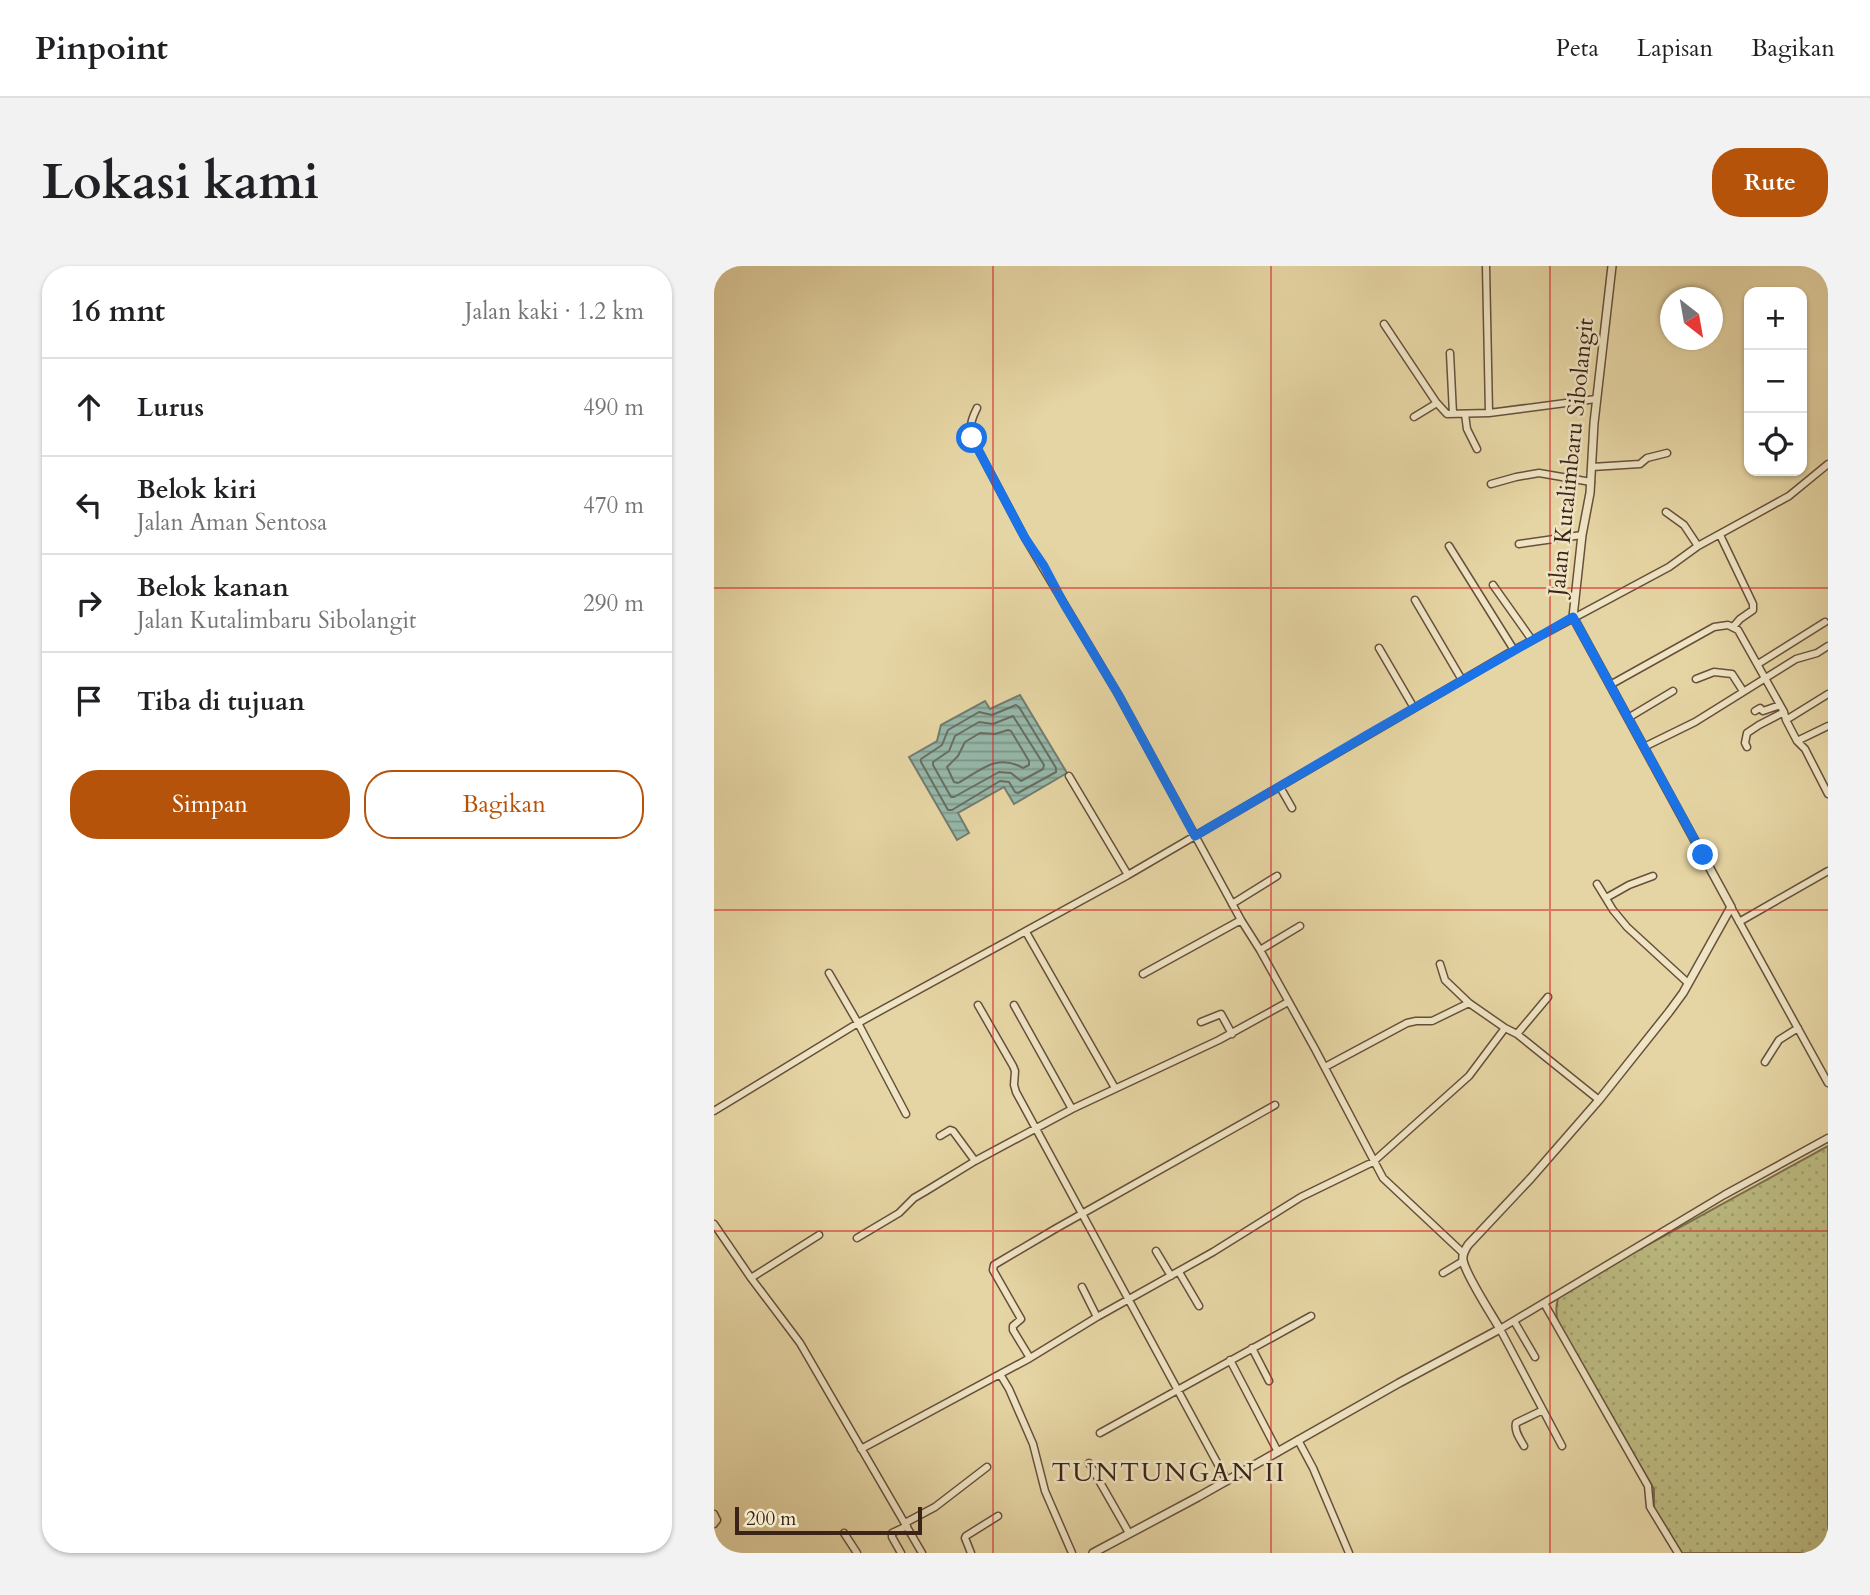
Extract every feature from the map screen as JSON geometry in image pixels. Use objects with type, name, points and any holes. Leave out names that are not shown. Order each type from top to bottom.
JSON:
[{"type":"street","points":[[1486,266],[1489,412]]},
{"type":"street","name":"Jalan Kutalimbaru Sibolangit","points":[[1612,266],[1596,399],[1591,482],[1573,617],[1731,907]]},
{"type":"street","points":[[1384,324],[1447,414],[1489,412],[1596,399]]},
{"type":"street","points":[[1450,354],[1453,414]]},
{"type":"street","points":[[1414,417],[1452,394]]},
{"type":"street","points":[[977,408],[970,429],[972,438],[1025,538],[1118,694],[1232,904],[1325,1067],[1373,1162],[1385,1181],[1463,1257],[1467,1272],[1562,1446]]},
{"type":"street","points":[[1465,414],[1467,429],[1477,449]]},
{"type":"street","points":[[1592,467],[1640,464],[1647,458],[1667,453]]},
{"type":"street","points":[[714,1111],[858,1023],[1128,875],[1514,650],[1652,577],[1698,546],[1789,496],[1828,464]]},
{"type":"street","points":[[1491,484],[1539,473],[1591,482]]},
{"type":"street","points":[[1666,512],[1684,525],[1698,546]]},
{"type":"street","points":[[1519,544],[1582,535]]},
{"type":"street","points":[[1720,535],[1754,604],[1753,610],[1733,626]]},
{"type":"street","points":[[1449,546],[1514,650]]},
{"type":"street","points":[[1493,584],[1532,640]]},
{"type":"street","points":[[1415,600],[1462,680]]},
{"type":"street","points":[[1758,664],[1825,622]]},
{"type":"street","points":[[1610,685],[1714,627],[1721,624],[1733,626],[1758,664],[1797,741],[1805,749],[1828,794]]},
{"type":"street","points":[[1644,747],[1695,722],[1796,659],[1828,646]]},
{"type":"street","points":[[1379,648],[1414,708]]},
{"type":"street","points":[[1696,679],[1714,672],[1732,674],[1743,691]]},
{"type":"street","points":[[1628,718],[1673,691]]},
{"type":"street","points":[[1747,747],[1747,733],[1759,725],[1785,716],[1828,694]]},
{"type":"street","points":[[1755,711],[1780,705]]},
{"type":"street","points":[[1797,741],[1828,726]]},
{"type":"street","points":[[1069,776],[1128,875]]},
{"type":"street","points":[[1280,787],[1292,807]]},
{"type":"street","points":[[1739,922],[1828,872]]},
{"type":"street","points":[[1232,904],[1277,876]]},
{"type":"street","points":[[1606,898],[1653,876]]},
{"type":"street","points":[[1597,884],[1627,926],[1688,983]]},
{"type":"street","points":[[1731,907],[1828,1083]]},
{"type":"street","points":[[1443,1273],[1463,1257],[1468,1245],[1599,1100],[1669,1013],[1731,907]]},
{"type":"street","points":[[1143,974],[1241,920]]},
{"type":"street","points":[[1260,950],[1300,926]]},
{"type":"street","points":[[1026,932],[1115,1088]]},
{"type":"street","points":[[1440,964],[1445,981],[1469,1003],[1517,1034],[1599,1100]]},
{"type":"street","points":[[829,973],[906,1114]]},
{"type":"street","points":[[1517,1034],[1548,997]]},
{"type":"street","points":[[857,1238],[899,1213],[914,1198],[975,1161],[1072,1109],[1232,1034],[1288,1002]]},
{"type":"street","points":[[1325,1067],[1407,1023],[1432,1021],[1469,1003]]},
{"type":"street","points":[[978,1005],[1013,1066],[1014,1088],[1035,1129],[1227,1481]]},
{"type":"street","points":[[1014,1005],[1072,1109]]},
{"type":"street","points":[[1202,1022],[1221,1014],[1232,1034]]},
{"type":"street","points":[[861,1449],[1030,1358],[1301,1197],[1373,1162],[1469,1076],[1504,1028]]},
{"type":"street","points":[[1765,1062],[1779,1040],[1798,1028]]},
{"type":"street","points":[[1030,1358],[1012,1327],[1021,1319],[993,1268],[996,1264],[1275,1105]]},
{"type":"street","points":[[940,1136],[953,1131],[975,1161]]},
{"type":"street","points":[[1093,1553],[1500,1329],[1724,1195],[1828,1138]]},
{"type":"street","points":[[714,1224],[800,1343],[922,1553]]},
{"type":"street","points":[[751,1278],[819,1235]]},
{"type":"street","points":[[1156,1251],[1171,1276]]},
{"type":"street","points":[[1178,1272],[1199,1306]]},
{"type":"street","points":[[1082,1287],[1097,1317]]},
{"type":"street","points":[[1544,1303],[1648,1486],[1650,1507],[1678,1553]]},
{"type":"street","points":[[1100,1433],[1311,1316]]},
{"type":"street","points":[[1514,1321],[1535,1357]]},
{"type":"street","points":[[1252,1348],[1269,1381]]},
{"type":"street","points":[[1230,1360],[1278,1451]]},
{"type":"street","points":[[1000,1374],[1033,1444],[1045,1492],[1072,1553]]},
{"type":"street","points":[[1524,1446],[1516,1432],[1516,1423],[1543,1410]]},
{"type":"street","points":[[1298,1440],[1313,1468],[1349,1553]]},
{"type":"street","points":[[1088,1463],[1129,1533]]},
{"type":"street","points":[[901,1553],[892,1533],[935,1507],[987,1467]]},
{"type":"street","points":[[714,1514],[714,1524]]},
{"type":"street","points":[[971,1553],[966,1536],[998,1516]]},
{"type":"street","points":[[844,1533],[857,1553]]},
{"type":"shaded area","points":[[1828,1146],[1828,1553],[1682,1553],[1654,1509],[1654,1489],[1558,1325],[1558,1297],[1560,1293]]},
{"type":"water","points":[[1020,695],[1067,773],[1014,804],[1004,787],[958,813],[969,833],[957,840],[909,757],[937,741],[941,725],[985,701],[990,709]]},
{"type":"district","name":"TUNTUNGAN II","points":[[1169,1472]]},
{"type":"route","points":[[972,438],[1025,538],[1118,694],[1195,836],[1573,617],[1703,855]]}]
